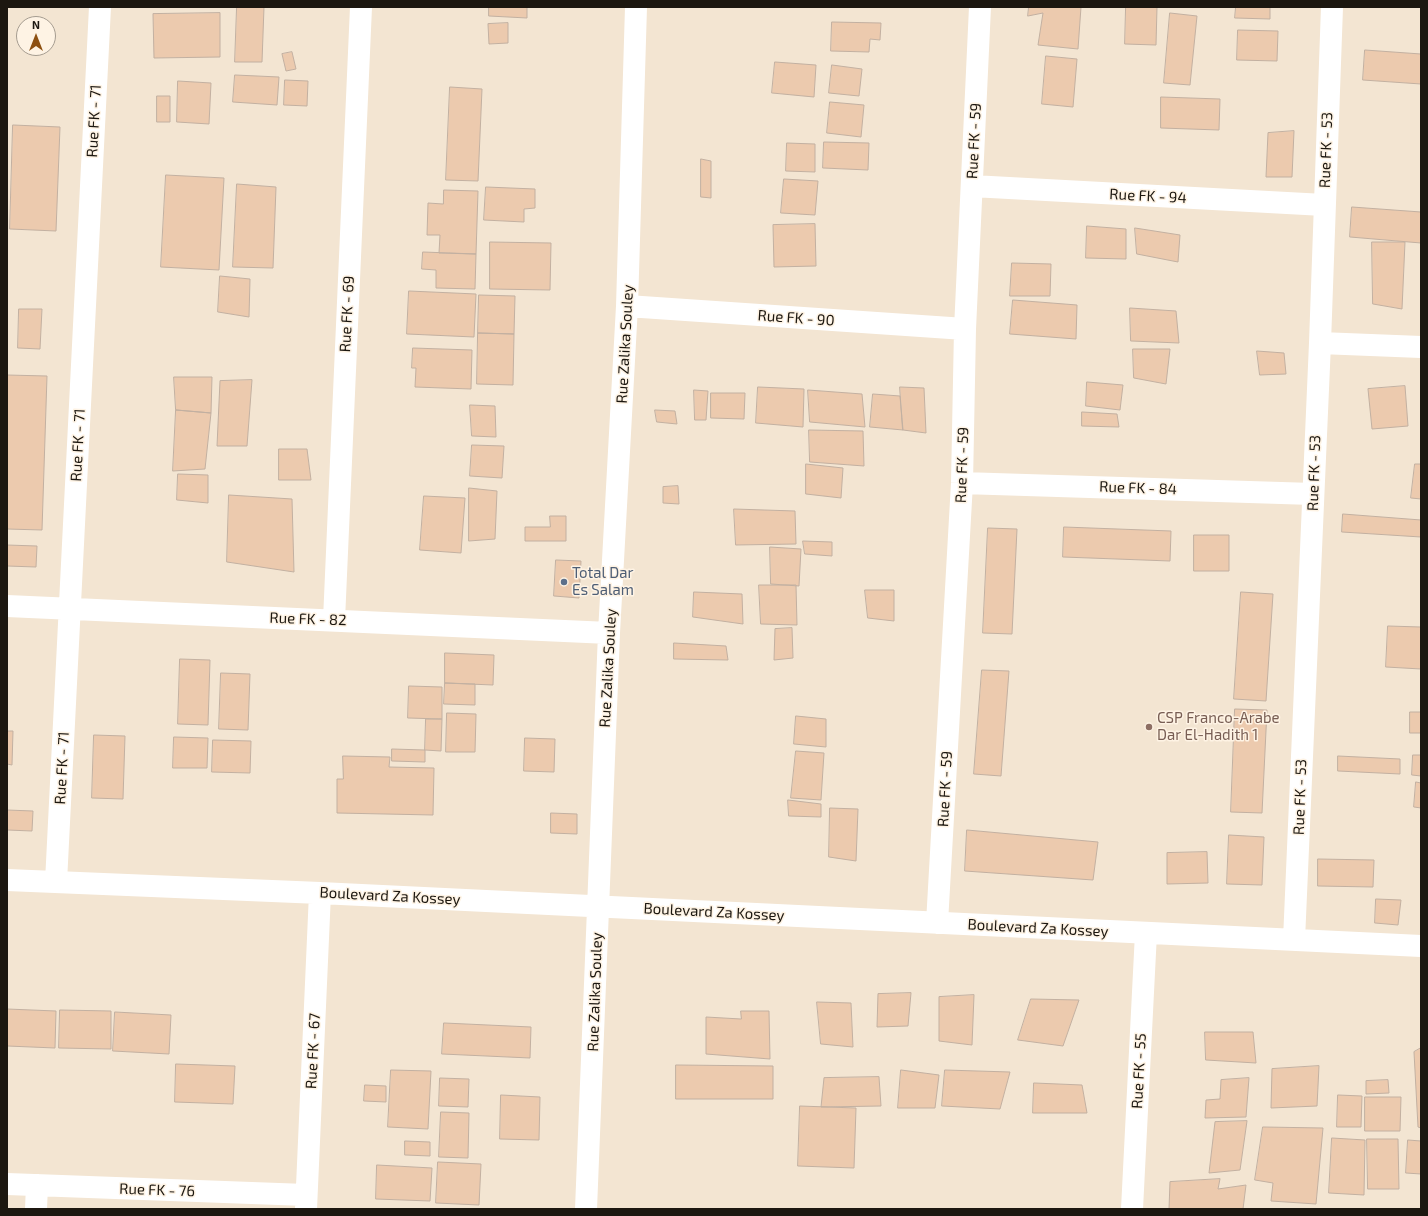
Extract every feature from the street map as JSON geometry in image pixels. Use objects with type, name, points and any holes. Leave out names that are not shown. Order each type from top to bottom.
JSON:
[{"type":"street","name":"Rue FK - 71","points":[[56,882],[100,7]]},
{"type":"street","name":"Rue FK - 69","points":[[334,620],[361,7]]},
{"type":"street","name":"Rue Zalika Souley","points":[[586,1209],[609,632],[627,306],[636,7]]},
{"type":"street","name":"Rue FK - 59","points":[[937,923],[962,483],[965,329],[980,7]]},
{"type":"street","name":"Rue FK - 53","points":[[1294,940],[1320,343],[1332,7]]},
{"type":"street","name":"Rue FK - 94","points":[[972,186],[1324,205]]},
{"type":"street","name":"Rue FK - 90","points":[[627,306],[965,329]]},
{"type":"street","points":[[1320,343],[1421,347]]},
{"type":"street","name":"Rue FK - 84","points":[[962,483],[1313,494]]},
{"type":"street","name":"Rue FK - 82","points":[[7,606],[609,632]]},
{"type":"street","name":"Boulevard Za Kossey","points":[[7,880],[320,893],[1421,946]]},
{"type":"street","name":"Rue FK - 67","points":[[306,1202],[320,893]]},
{"type":"street","name":"Rue FK - 55","points":[[1132,1209],[1146,933]]},
{"type":"street","name":"Rue FK - 76","points":[[7,1184],[306,1202]]},
{"type":"street","points":[[36,1209],[37,1185]]},
{"type":"building","points":[[237,7],[264,7],[262,62],[235,62]]},
{"type":"building","points":[[489,7],[527,7],[527,18],[489,16]]},
{"type":"building","points":[[1029,7],[1081,7],[1078,49],[1038,45],[1043,13],[1028,16]]},
{"type":"building","points":[[1126,7],[1157,7],[1156,45],[1125,44]]},
{"type":"building","points":[[1236,7],[1270,7],[1270,19],[1235,18]]},
{"type":"building","points":[[220,13],[220,57],[154,58],[153,14]]},
{"type":"building","points":[[1170,13],[1197,16],[1190,85],[1164,83]]},
{"type":"building","points":[[832,22],[881,23],[880,40],[870,39],[869,52],[831,51]]},
{"type":"building","points":[[508,23],[508,43],[489,44],[488,24]]},
{"type":"building","points":[[1238,30],[1278,31],[1277,61],[1237,60]]},
{"type":"building","points":[[1365,50],[1421,54],[1421,84],[1363,80]]},
{"type":"building","points":[[292,52],[296,69],[286,71],[282,54]]},
{"type":"building","points":[[1046,56],[1077,59],[1073,107],[1042,104]]},
{"type":"building","points":[[775,62],[816,65],[814,97],[772,93]]},
{"type":"building","points":[[832,65],[862,69],[859,96],[829,93]]},
{"type":"building","points":[[235,75],[279,77],[277,105],[233,102]]},
{"type":"building","points":[[285,80],[308,81],[307,106],[284,105]]},
{"type":"building","points":[[178,81],[211,83],[209,124],[177,122]]},
{"type":"building","points":[[450,87],[482,89],[478,181],[446,180]]},
{"type":"building","points":[[157,96],[170,96],[170,122],[157,122]]},
{"type":"building","points":[[1161,97],[1220,99],[1219,130],[1161,128]]},
{"type":"building","points":[[830,102],[864,105],[861,137],[827,133]]},
{"type":"building","points":[[13,125],[60,127],[56,231],[10,229]]},
{"type":"building","points":[[1294,131],[1292,177],[1266,177],[1268,133]]},
{"type":"building","points":[[824,142],[869,143],[868,170],[823,168]]},
{"type":"building","points":[[787,143],[815,144],[815,172],[786,171]]},
{"type":"building","points":[[701,159],[711,161],[711,198],[701,197]]},
{"type":"building","points":[[166,175],[224,178],[219,270],[161,267]]},
{"type":"building","points":[[784,179],[818,181],[815,215],[781,213]]},
{"type":"building","points":[[237,184],[276,187],[273,268],[233,267]]},
{"type":"building","points":[[486,187],[535,189],[535,208],[524,209],[524,222],[484,220]]},
{"type":"building","points":[[444,190],[478,191],[476,254],[439,253],[440,235],[427,235],[428,203],[443,204]]},
{"type":"building","points":[[1352,207],[1421,212],[1421,243],[1350,237]]},
{"type":"building","points":[[815,224],[816,266],[774,267],[773,225]]},
{"type":"building","points":[[1087,226],[1126,229],[1126,259],[1086,258]]},
{"type":"building","points":[[1135,228],[1180,235],[1178,262],[1137,254]]},
{"type":"building","points":[[490,242],[551,243],[550,290],[490,289]]},
{"type":"building","points":[[1372,242],[1405,242],[1402,309],[1373,304]]},
{"type":"building","points":[[423,252],[476,254],[475,289],[436,288],[436,270],[422,269]]},
{"type":"building","points":[[1012,263],[1051,264],[1050,296],[1010,296]]},
{"type":"building","points":[[220,276],[250,279],[249,317],[218,312]]},
{"type":"building","points":[[409,291],[476,294],[474,337],[407,334]]},
{"type":"building","points":[[479,295],[515,296],[514,334],[478,333]]},
{"type":"building","points":[[1013,300],[1077,305],[1076,339],[1010,334]]},
{"type":"building","points":[[1130,308],[1176,311],[1179,343],[1131,341]]},
{"type":"building","points":[[19,309],[42,309],[40,349],[18,348]]},
{"type":"building","points":[[478,333],[514,334],[513,385],[477,384]]},
{"type":"building","points":[[413,348],[472,350],[471,389],[415,387],[416,368],[412,368]]},
{"type":"building","points":[[1133,349],[1170,349],[1166,384],[1134,378]]},
{"type":"building","points":[[1257,351],[1284,353],[1286,374],[1260,375]]},
{"type":"building","points":[[7,375],[47,376],[42,530],[7,529]]},
{"type":"building","points":[[174,377],[212,377],[211,413],[176,410]]},
{"type":"building","points":[[252,380],[247,446],[217,446],[220,381]]},
{"type":"building","points":[[1087,382],[1123,385],[1120,410],[1086,406]]},
{"type":"building","points":[[1405,386],[1408,426],[1372,429],[1368,389]]},
{"type":"building","points":[[758,387],[804,389],[803,427],[756,423]]},
{"type":"building","points":[[900,387],[924,388],[926,433],[903,430]]},
{"type":"building","points":[[694,390],[708,391],[706,420],[695,420]]},
{"type":"building","points":[[808,390],[862,394],[865,427],[810,422]]},
{"type":"building","points":[[711,393],[745,393],[744,419],[711,418]]},
{"type":"building","points":[[873,394],[900,396],[903,430],[870,427]]},
{"type":"building","points":[[470,405],[495,406],[496,437],[472,436]]},
{"type":"building","points":[[176,410],[211,413],[205,469],[173,471]]},
{"type":"building","points":[[655,410],[675,411],[677,424],[657,422]]},
{"type":"building","points":[[1082,412],[1117,414],[1119,427],[1082,426]]},
{"type":"building","points":[[809,430],[863,431],[864,466],[810,462]]},
{"type":"building","points":[[472,445],[504,446],[502,478],[470,476]]},
{"type":"building","points":[[279,449],[307,449],[311,480],[279,480]]},
{"type":"building","points":[[806,464],[843,468],[841,498],[806,494]]},
{"type":"building","points":[[1415,464],[1421,464],[1421,499],[1411,498]]},
{"type":"building","points":[[178,474],[208,475],[208,503],[177,500]]},
{"type":"building","points":[[678,486],[679,504],[663,503],[663,487]]},
{"type":"building","points":[[469,488],[497,491],[495,539],[469,541]]},
{"type":"building","points":[[229,495],[292,499],[294,572],[227,562]]},
{"type":"building","points":[[424,496],[465,498],[461,553],[420,550]]},
{"type":"building","points":[[734,509],[795,511],[796,544],[736,545]]},
{"type":"building","points":[[1343,514],[1421,520],[1421,537],[1342,532]]},
{"type":"building","points":[[550,516],[566,516],[566,541],[525,541],[525,527],[550,527]]},
{"type":"building","points":[[1064,527],[1171,531],[1170,561],[1063,557]]},
{"type":"building","points":[[988,528],[1017,529],[1012,634],[983,633]]},
{"type":"building","points":[[1194,535],[1229,535],[1229,571],[1194,571]]},
{"type":"building","points":[[803,541],[832,542],[832,556],[805,554]]},
{"type":"building","points":[[7,545],[37,546],[36,567],[7,566]]},
{"type":"building","points":[[770,547],[801,549],[799,586],[771,584]]},
{"type":"building","points":[[556,560],[581,561],[579,598],[554,596]]},
{"type":"building","points":[[759,585],[796,585],[797,625],[761,624]]},
{"type":"building","points":[[865,590],[894,590],[894,621],[868,618]]},
{"type":"building","points":[[694,592],[742,594],[743,624],[693,617]]},
{"type":"building","points":[[1241,592],[1273,594],[1266,701],[1234,699]]},
{"type":"building","points":[[1388,626],[1421,627],[1421,669],[1386,667]]},
{"type":"building","points":[[792,628],[793,658],[774,660],[775,629]]},
{"type":"building","points":[[674,643],[726,646],[728,660],[674,659]]},
{"type":"building","points":[[445,653],[494,655],[493,685],[445,683]]},
{"type":"building","points":[[180,659],[210,660],[208,725],[178,724]]},
{"type":"building","points":[[982,670],[1009,671],[1001,776],[974,774]]},
{"type":"building","points":[[221,673],[250,674],[248,730],[219,729]]},
{"type":"building","points":[[445,683],[475,684],[475,705],[444,704]]},
{"type":"building","points":[[409,686],[442,687],[442,719],[408,718]]},
{"type":"building","points":[[1235,709],[1267,710],[1262,813],[1231,812]]},
{"type":"building","points":[[1410,712],[1421,712],[1421,733],[1410,733]]},
{"type":"building","points":[[447,713],[476,714],[475,752],[446,752]]},
{"type":"building","points":[[796,716],[826,719],[826,747],[794,744]]},
{"type":"building","points":[[426,719],[442,719],[441,751],[425,750]]},
{"type":"building","points":[[7,731],[13,731],[12,765],[7,764]]},
{"type":"building","points":[[94,735],[125,736],[123,799],[92,798]]},
{"type":"building","points":[[174,737],[208,738],[207,768],[173,768]]},
{"type":"building","points":[[525,738],[555,739],[554,772],[524,771]]},
{"type":"building","points":[[213,740],[251,741],[250,773],[212,772]]},
{"type":"building","points":[[392,749],[425,750],[425,762],[392,761]]},
{"type":"building","points":[[796,751],[824,753],[821,800],[791,798]]},
{"type":"building","points":[[1413,755],[1421,755],[1421,776],[1412,775]]},
{"type":"building","points":[[343,756],[390,757],[389,767],[434,768],[433,815],[337,813],[337,779],[343,779]]},
{"type":"building","points":[[1338,756],[1400,759],[1400,774],[1338,771]]},
{"type":"building","points":[[1416,782],[1421,783],[1421,808],[1414,807]]},
{"type":"building","points":[[788,800],[821,804],[821,817],[789,816]]},
{"type":"building","points":[[830,808],[858,809],[856,861],[829,857]]},
{"type":"building","points":[[7,810],[33,811],[32,831],[7,830]]},
{"type":"building","points":[[551,813],[577,814],[577,834],[551,833]]},
{"type":"building","points":[[967,830],[1098,842],[1093,880],[965,871]]},
{"type":"building","points":[[1229,835],[1264,837],[1262,885],[1227,884]]},
{"type":"building","points":[[1207,852],[1208,883],[1167,884],[1167,853]]},
{"type":"building","points":[[1318,859],[1374,860],[1373,887],[1318,886]]},
{"type":"building","points":[[1376,899],[1401,900],[1398,925],[1375,923]]},
{"type":"building","points":[[911,993],[908,1026],[877,1027],[878,994]]},
{"type":"building","points":[[974,995],[972,1045],[939,1041],[939,997]]},
{"type":"building","points":[[1031,999],[1079,1000],[1063,1046],[1018,1040]]},
{"type":"building","points":[[817,1002],[851,1003],[853,1047],[821,1044]]},
{"type":"building","points":[[7,1009],[56,1011],[55,1048],[7,1046]]},
{"type":"building","points":[[60,1010],[111,1011],[111,1049],[59,1048]]},
{"type":"building","points":[[741,1011],[769,1011],[770,1059],[706,1054],[706,1017],[741,1019]]},
{"type":"building","points":[[115,1012],[171,1015],[169,1054],[113,1051]]},
{"type":"building","points":[[444,1023],[531,1027],[530,1058],[442,1054]]},
{"type":"building","points":[[1205,1032],[1253,1032],[1256,1063],[1206,1060]]},
{"type":"building","points":[[1421,1048],[1421,1128],[1418,1127],[1414,1052]]},
{"type":"building","points":[[176,1064],[235,1066],[233,1104],[175,1102]]},
{"type":"building","points":[[676,1065],[773,1066],[773,1099],[676,1099]]},
{"type":"building","points":[[1319,1066],[1317,1106],[1271,1108],[1272,1069]]},
{"type":"building","points":[[391,1070],[431,1071],[428,1129],[388,1127]]},
{"type":"building","points":[[901,1070],[939,1075],[935,1108],[898,1108]]},
{"type":"building","points":[[945,1070],[1010,1072],[1000,1109],[942,1106]]},
{"type":"building","points":[[879,1077],[881,1106],[821,1107],[824,1078]]},
{"type":"building","points":[[440,1078],[469,1079],[468,1107],[439,1106]]},
{"type":"building","points":[[1249,1078],[1246,1117],[1205,1118],[1206,1100],[1220,1099],[1221,1080]]},
{"type":"building","points":[[1388,1080],[1389,1093],[1366,1094],[1366,1081]]},
{"type":"building","points":[[1034,1083],[1082,1085],[1087,1113],[1033,1113]]},
{"type":"building","points":[[365,1085],[386,1086],[386,1102],[364,1101]]},
{"type":"building","points":[[501,1095],[540,1097],[539,1140],[500,1139]]},
{"type":"building","points":[[1338,1095],[1362,1096],[1361,1127],[1337,1127]]},
{"type":"building","points":[[1365,1097],[1401,1097],[1400,1131],[1365,1131]]},
{"type":"building","points":[[800,1106],[856,1108],[854,1168],[798,1166]]},
{"type":"building","points":[[441,1112],[469,1113],[468,1158],[439,1157]]},
{"type":"building","points":[[1247,1121],[1240,1170],[1209,1173],[1215,1122]]},
{"type":"building","points":[[1263,1127],[1323,1128],[1316,1204],[1271,1201],[1273,1183],[1255,1180]]},
{"type":"building","points":[[1332,1138],[1365,1140],[1364,1195],[1329,1193]]},
{"type":"building","points":[[1367,1139],[1398,1139],[1399,1189],[1368,1189]]},
{"type":"building","points":[[1408,1140],[1421,1141],[1421,1174],[1406,1173]]},
{"type":"building","points":[[405,1141],[430,1142],[430,1156],[405,1155]]},
{"type":"building","points":[[438,1162],[481,1164],[479,1205],[436,1203]]},
{"type":"building","points":[[377,1165],[432,1168],[430,1201],[376,1199]]},
{"type":"building","points":[[1220,1179],[1218,1189],[1246,1185],[1243,1209],[1169,1209],[1170,1182]]},
{"type":"place","name":"Total Dar Es Salam","points":[[564,582]]},
{"type":"place","name":"CSP Franco-Arabe Dar El-Hadith 1","points":[[1149,727]]}]
